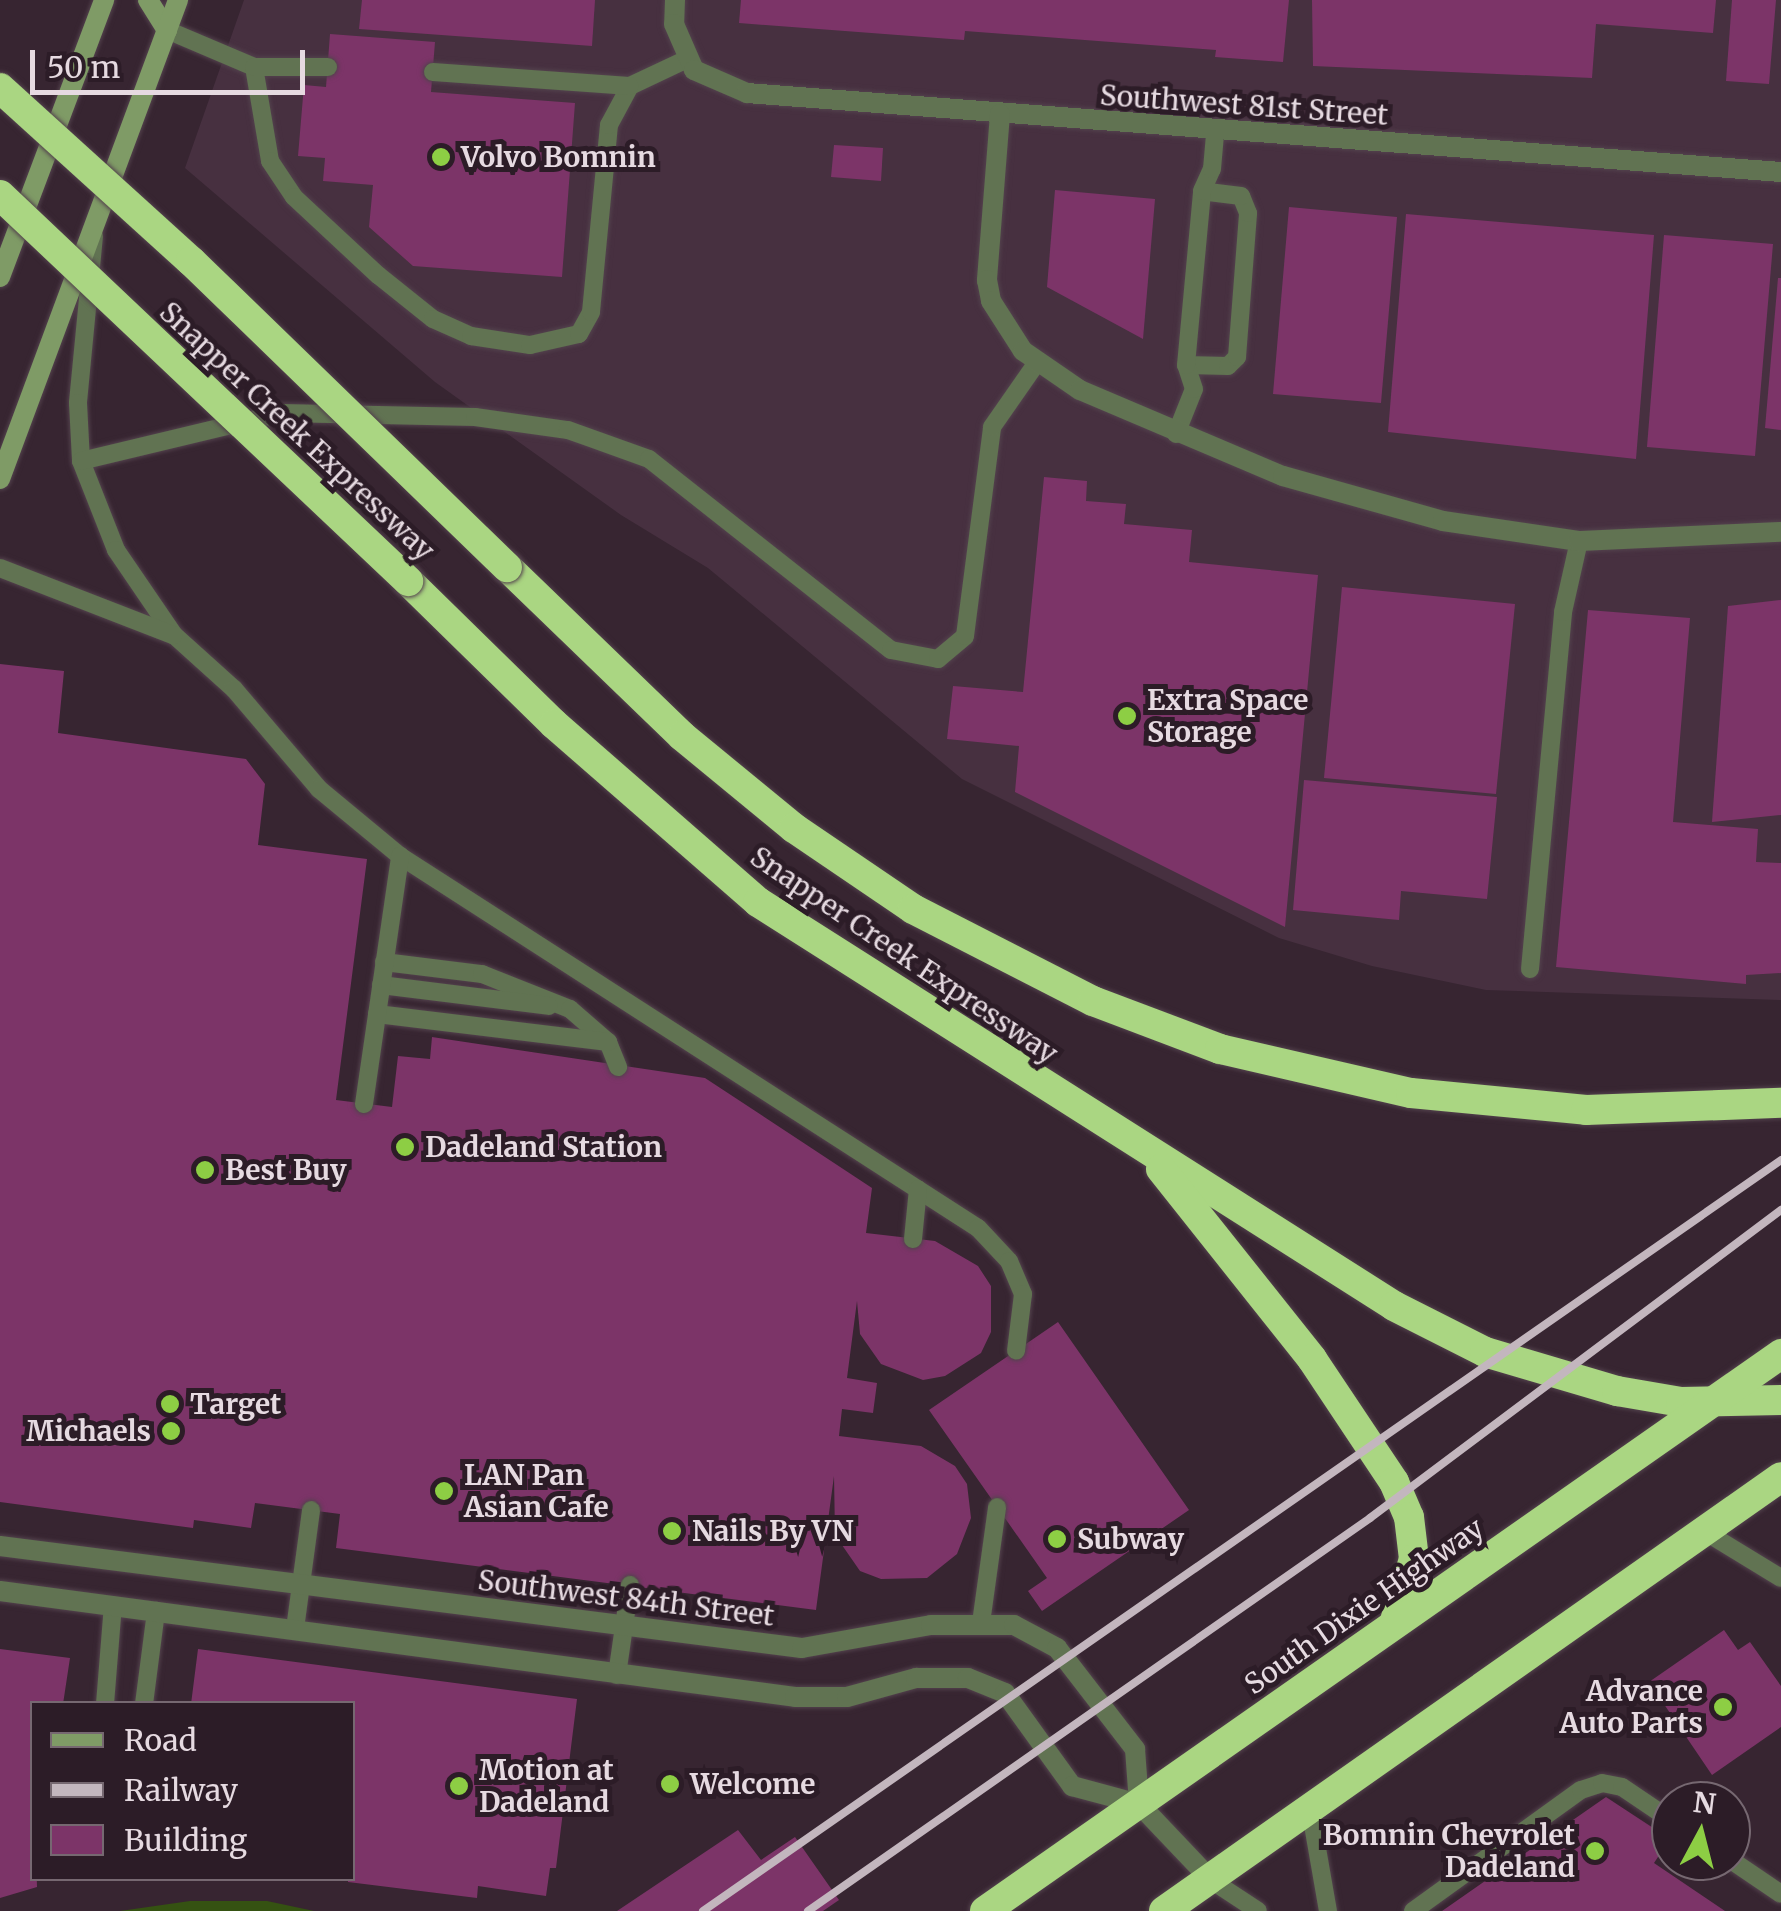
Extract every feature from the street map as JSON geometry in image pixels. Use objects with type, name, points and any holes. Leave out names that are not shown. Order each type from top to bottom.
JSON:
[{"type":"highway","name":"Snapper Creek Expressway","points":[[0,88],[192,261],[682,736],[794,828],[912,909],[1093,1002],[1220,1050],[1411,1093],[1586,1110],[1781,1103]]},
{"type":"highway","name":"Snapper Creek Expressway","points":[[0,195],[554,724],[758,902],[1146,1151],[1444,1335],[1588,1384],[1710,1404],[1781,1400]]},
{"type":"highway","points":[[1146,1151],[1312,1360],[1394,1482],[1409,1517],[1414,1559],[1394,1624]]},
{"type":"highway","name":"South Dixie Highway","points":[[985,1911],[1781,1354]]},
{"type":"highway","points":[[1164,1911],[1781,1477]]},
{"type":"street","points":[[0,277],[104,0]]},
{"type":"street","points":[[148,0],[167,30]]},
{"type":"street","points":[[0,479],[178,0]]},
{"type":"street","points":[[674,0],[674,24],[687,58]]},
{"type":"street","name":"Southwest 81st Street","points":[[687,58],[706,79],[747,93],[1215,132],[1781,172]]},
{"type":"street","points":[[1000,114],[986,280],[1000,322],[1036,364],[1176,434],[1344,497],[1493,531],[1578,541],[1781,532]]},
{"type":"street","name":"Southwest 84th Street","points":[[0,1546],[802,1648],[980,1623],[1014,1625],[1057,1648],[1134,1748],[1140,1804]]},
{"type":"street","points":[[0,1590],[821,1699],[916,1678],[968,1678],[1005,1694],[1072,1786],[1140,1804],[1211,1880]]},
{"type":"lane","points":[[167,30],[254,67],[328,67]]},
{"type":"lane","points":[[433,72],[630,86],[687,58]]},
{"type":"lane","points":[[254,67],[270,161],[294,197],[433,319],[470,336],[530,345],[579,334],[592,312],[609,125],[630,86]]},
{"type":"lane","points":[[1176,434],[1194,390],[1186,365],[1202,191],[1212,169],[1215,132]]},
{"type":"lane","points":[[1186,365],[1228,366],[1237,357],[1248,213],[1241,196],[1202,191]]},
{"type":"lane","points":[[95,226],[78,403],[81,461],[116,550],[174,635],[234,689],[320,789],[400,856],[978,1228],[1010,1261],[1023,1294],[1016,1351]]},
{"type":"lane","points":[[81,461],[281,413],[475,417],[568,430],[650,459],[891,650],[938,658],[965,636],[992,427],[1036,364]]},
{"type":"lane","points":[[1530,969],[1562,612],[1578,541]]},
{"type":"lane","points":[[0,568],[174,635]]},
{"type":"lane","points":[[364,1104],[400,856]]},
{"type":"lane","points":[[384,962],[482,974],[570,1009],[608,1042],[618,1067]]},
{"type":"lane","points":[[381,985],[570,1009]]},
{"type":"lane","points":[[377,1014],[608,1042]]},
{"type":"lane","points":[[913,1239],[918,1189]]},
{"type":"lane","points":[[980,1623],[997,1507]]},
{"type":"lane","points":[[295,1629],[312,1510]]},
{"type":"lane","points":[[1704,1532],[1781,1578]]},
{"type":"lane","points":[[618,1675],[630,1586]]},
{"type":"lane","points":[[105,1701],[113,1605]]},
{"type":"lane","points":[[144,1701],[156,1611]]},
{"type":"lane","points":[[1414,1911],[1581,1790],[1602,1783],[1622,1787],[1651,1807]]},
{"type":"lane","points":[[1310,1808],[1328,1911]]},
{"type":"lane","points":[[1751,1874],[1781,1894]]},
{"type":"lane","points":[[1211,1880],[1258,1911]]},
{"type":"shaded area","points":[[244,0],[1781,0],[1781,1000],[1486,990],[1372,966],[1279,938],[962,779],[708,568],[621,515],[435,382],[185,168]]},
{"type":"shaded area","points":[[190,1901],[267,1901],[314,1911],[120,1911]]},
{"type":"building","points":[[362,0],[595,0],[592,46],[359,29]]},
{"type":"building","points":[[741,0],[1289,0],[1283,62],[1215,57],[1216,50],[965,31],[964,40],[739,23]]},
{"type":"building","points":[[1312,0],[1716,0],[1713,33],[1596,24],[1592,78],[1313,66]]},
{"type":"building","points":[[1732,0],[1776,0],[1769,84],[1726,81]]},
{"type":"building","name":"Volvo Bomnin","points":[[330,34],[435,42],[431,92],[575,103],[562,277],[413,266],[369,227],[373,185],[323,181],[325,158],[298,156],[304,85],[326,87]]},
{"type":"building","points":[[834,145],[883,148],[881,181],[831,177]]},
{"type":"building","points":[[1055,190],[1155,199],[1143,339],[1047,287]]},
{"type":"building","points":[[1289,207],[1397,217],[1381,403],[1273,394]]},
{"type":"building","points":[[1406,214],[1654,235],[1636,459],[1388,432]]},
{"type":"building","points":[[1664,235],[1773,244],[1755,456],[1647,447]]},
{"type":"building","points":[[1781,278],[1781,430],[1765,428]]},
{"type":"building","name":"Extra Space Storage","points":[[1044,477],[1087,481],[1086,501],[1126,504],[1124,524],[1192,530],[1189,562],[1318,575],[1285,927],[1015,792],[1019,746],[947,739],[953,686],[1023,692]]},
{"type":"building","points":[[1342,587],[1515,604],[1496,794],[1324,778]]},
{"type":"building","points":[[1781,600],[1781,815],[1712,822],[1728,606]]},
{"type":"building","points":[[1588,610],[1690,618],[1673,822],[1758,829],[1756,862],[1781,863],[1781,973],[1746,975],[1746,984],[1556,967]]},
{"type":"building","name":"Dadeland Station","points":[[0,664],[64,671],[58,733],[246,759],[265,784],[258,845],[367,859],[336,1100],[392,1107],[398,1056],[430,1059],[432,1037],[705,1078],[872,1188],[866,1233],[935,1241],[978,1266],[991,1286],[991,1332],[981,1353],[945,1376],[923,1380],[881,1364],[860,1334],[857,1301],[847,1378],[877,1383],[873,1413],[842,1409],[839,1436],[921,1446],[955,1466],[967,1484],[971,1518],[957,1554],[927,1578],[881,1579],[860,1571],[835,1535],[834,1476],[816,1610],[336,1548],[340,1514],[255,1503],[251,1528],[194,1520],[193,1528],[0,1502]]},
{"type":"building","points":[[1304,780],[1497,797],[1487,899],[1401,891],[1399,920],[1293,910]]},
{"type":"building","points":[[1058,1322],[1189,1510],[1042,1611],[1028,1591],[1047,1578],[929,1410]]},
{"type":"building","name":"Advance Auto Parts","points":[[1724,1630],[1738,1650],[1750,1642],[1781,1686],[1781,1727],[1712,1775],[1649,1682]]},
{"type":"building","points":[[0,1649],[70,1658],[63,1701],[30,1701],[30,1881],[37,1881],[37,1887],[0,1898]]},
{"type":"building","name":"Motion at Dadeland","points":[[198,1649],[577,1699],[556,1868],[550,1868],[546,1896],[478,1886],[477,1898],[348,1882],[355,1881],[355,1701],[191,1701]]},
{"type":"building","name":"Bomnin Chevrolet Dadeland","points":[[1606,1797],[1651,1827],[1651,1881],[1681,1881],[1725,1911],[1442,1911]]},
{"type":"building","points":[[738,1830],[761,1860],[795,1837],[839,1900],[823,1911],[617,1911]]},
{"type":"railway","points":[[703,1911],[1781,1160]]},
{"type":"railway","points":[[808,1911],[1370,1518],[1781,1210]]},
{"type":"place","name":"Volvo Bomnin","points":[[441,157]]},
{"type":"place","name":"Extra Space Storage","points":[[1127,716]]},
{"type":"place","name":"Dadeland Station","points":[[405,1147]]},
{"type":"place","name":"Best Buy","points":[[205,1170]]},
{"type":"place","name":"Target","points":[[170,1404]]},
{"type":"place","name":"Michaels","points":[[171,1431]]},
{"type":"place","name":"LAN Pan Asian Cafe","points":[[444,1491]]},
{"type":"place","name":"Nails By VN","points":[[672,1531]]},
{"type":"place","name":"Subway","points":[[1057,1539]]},
{"type":"place","name":"Advance Auto Parts","points":[[1723,1707]]},
{"type":"place","name":"Welcome","points":[[670,1784]]},
{"type":"place","name":"Motion at Dadeland","points":[[459,1786]]},
{"type":"place","name":"Bomnin Chevrolet Dadeland","points":[[1595,1851]]}]
